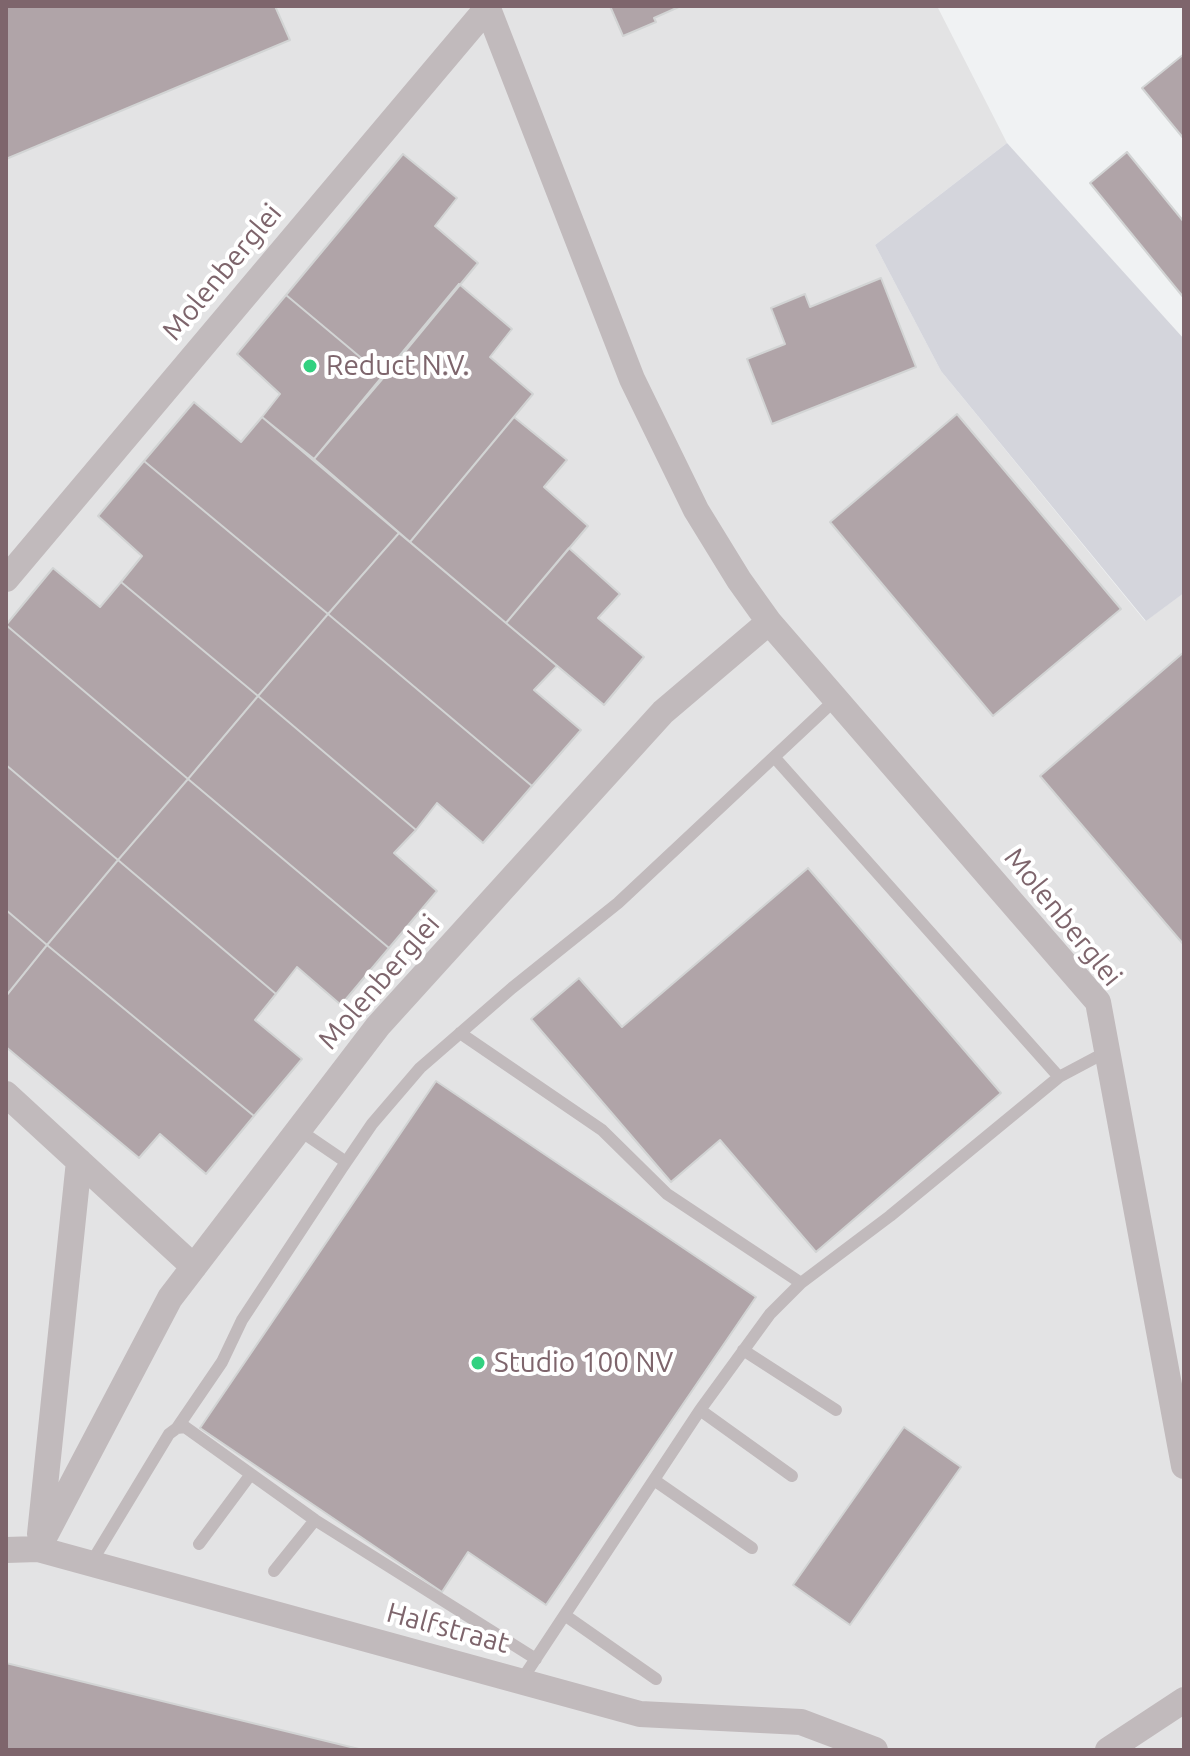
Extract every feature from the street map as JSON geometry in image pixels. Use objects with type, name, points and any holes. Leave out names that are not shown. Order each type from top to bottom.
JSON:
[{"type":"street","name":"Molenberglei","points":[[6,579],[488,7],[632,379],[696,510],[769,622],[1098,1002],[1184,1466]]},
{"type":"street","name":"Molenberglei","points":[[38,1549],[170,1298],[378,1026],[663,712],[769,622]]},
{"type":"street","points":[[6,1094],[194,1267]]},
{"type":"street","points":[[38,1549],[79,1161]]},
{"type":"street","name":"Halfstraat","points":[[6,1550],[38,1549],[640,1714],[801,1722],[875,1750]]},
{"type":"street","points":[[1108,1750],[1184,1700]]},
{"type":"lane","points":[[91,1563],[169,1434],[177,1428],[222,1362],[242,1320],[346,1162],[372,1124],[420,1068],[618,903],[836,699]]},
{"type":"lane","points":[[775,758],[1059,1077]]},
{"type":"lane","points":[[460,1033],[602,1130],[667,1194],[801,1283]]},
{"type":"lane","points":[[521,1681],[700,1410],[770,1314],[801,1283],[890,1216],[1059,1077],[1108,1051]]},
{"type":"lane","points":[[299,1130],[346,1162]]},
{"type":"lane","points":[[743,1350],[836,1410]]},
{"type":"lane","points":[[700,1410],[792,1476]]},
{"type":"lane","points":[[177,1428],[185,1427],[315,1520],[536,1659]]},
{"type":"lane","points":[[199,1544],[251,1474]]},
{"type":"lane","points":[[654,1480],[752,1548]]},
{"type":"lane","points":[[274,1571],[315,1520]]},
{"type":"lane","points":[[566,1616],[656,1679]]},
{"type":"shaded area","points":[[6,6],[937,6],[1007,143],[875,245],[941,371],[1145,621],[1184,593],[1184,1750],[6,1750]]},
{"type":"shaded area","points":[[1007,143],[1184,339],[1184,593],[1146,621],[941,371],[875,245]]},
{"type":"building","points":[[6,6],[275,6],[290,40],[6,159]]},
{"type":"building","points":[[610,6],[681,6],[654,18],[656,22],[623,36]]},
{"type":"building","points":[[1184,54],[1184,139],[1142,88]]},
{"type":"building","points":[[1127,152],[1184,222],[1184,298],[1090,183]]},
{"type":"building","points":[[403,154],[457,198],[435,226],[478,263],[384,377],[286,295]]},
{"type":"building","points":[[881,278],[916,367],[772,424],[747,359],[785,344],[771,308],[805,294],[810,307]]},
{"type":"building","points":[[459,284],[512,329],[490,357],[533,394],[410,542],[314,459]]},
{"type":"building","name":"Reduct N.V.","points":[[286,295],[384,377],[314,459],[262,417],[280,394],[237,354]]},
{"type":"building","points":[[194,402],[241,442],[262,417],[399,533],[328,614],[144,461]]},
{"type":"building","points":[[957,414],[1121,609],[993,716],[830,522]]},
{"type":"building","points":[[514,417],[567,460],[544,487],[588,526],[506,623],[410,542]]},
{"type":"building","points":[[144,461],[328,614],[258,696],[121,582],[142,556],[98,516]]},
{"type":"building","points":[[399,533],[557,666],[534,690],[581,730],[532,786],[328,614]]},
{"type":"building","points":[[569,548],[620,594],[598,618],[644,657],[604,705],[506,623]]},
{"type":"building","points":[[53,568],[100,607],[121,582],[258,696],[188,779],[6,625]]},
{"type":"building","points":[[328,614],[532,786],[483,843],[437,803],[416,830],[258,696]]},
{"type":"building","points":[[6,625],[188,779],[118,860],[6,765]]},
{"type":"building","points":[[1184,652],[1184,945],[1040,776]]},
{"type":"building","points":[[258,696],[416,830],[394,853],[437,891],[389,948],[188,779]]},
{"type":"building","points":[[6,765],[118,860],[47,945],[6,910]]},
{"type":"building","points":[[188,779],[389,948],[341,1005],[297,967],[276,994],[118,860]]},
{"type":"building","points":[[118,860],[276,994],[255,1020],[302,1059],[254,1116],[47,945]]},
{"type":"building","points":[[808,868],[1001,1093],[816,1252],[720,1140],[671,1182],[531,1019],[579,978],[622,1027]]},
{"type":"building","points":[[6,910],[47,945],[6,996]]},
{"type":"building","points":[[47,945],[254,1116],[206,1174],[160,1134],[139,1158],[6,1047],[6,996]]},
{"type":"building","name":"Studio 100 NV","points":[[436,1081],[756,1297],[546,1605],[468,1552],[442,1592],[200,1428]]},
{"type":"building","points":[[904,1427],[961,1467],[850,1625],[793,1585]]},
{"type":"building","points":[[6,1663],[363,1750],[6,1750]]},
{"type":"place","name":"Reduct N.V.","points":[[310,366]]},
{"type":"place","name":"Studio 100 NV","points":[[478,1363]]}]
